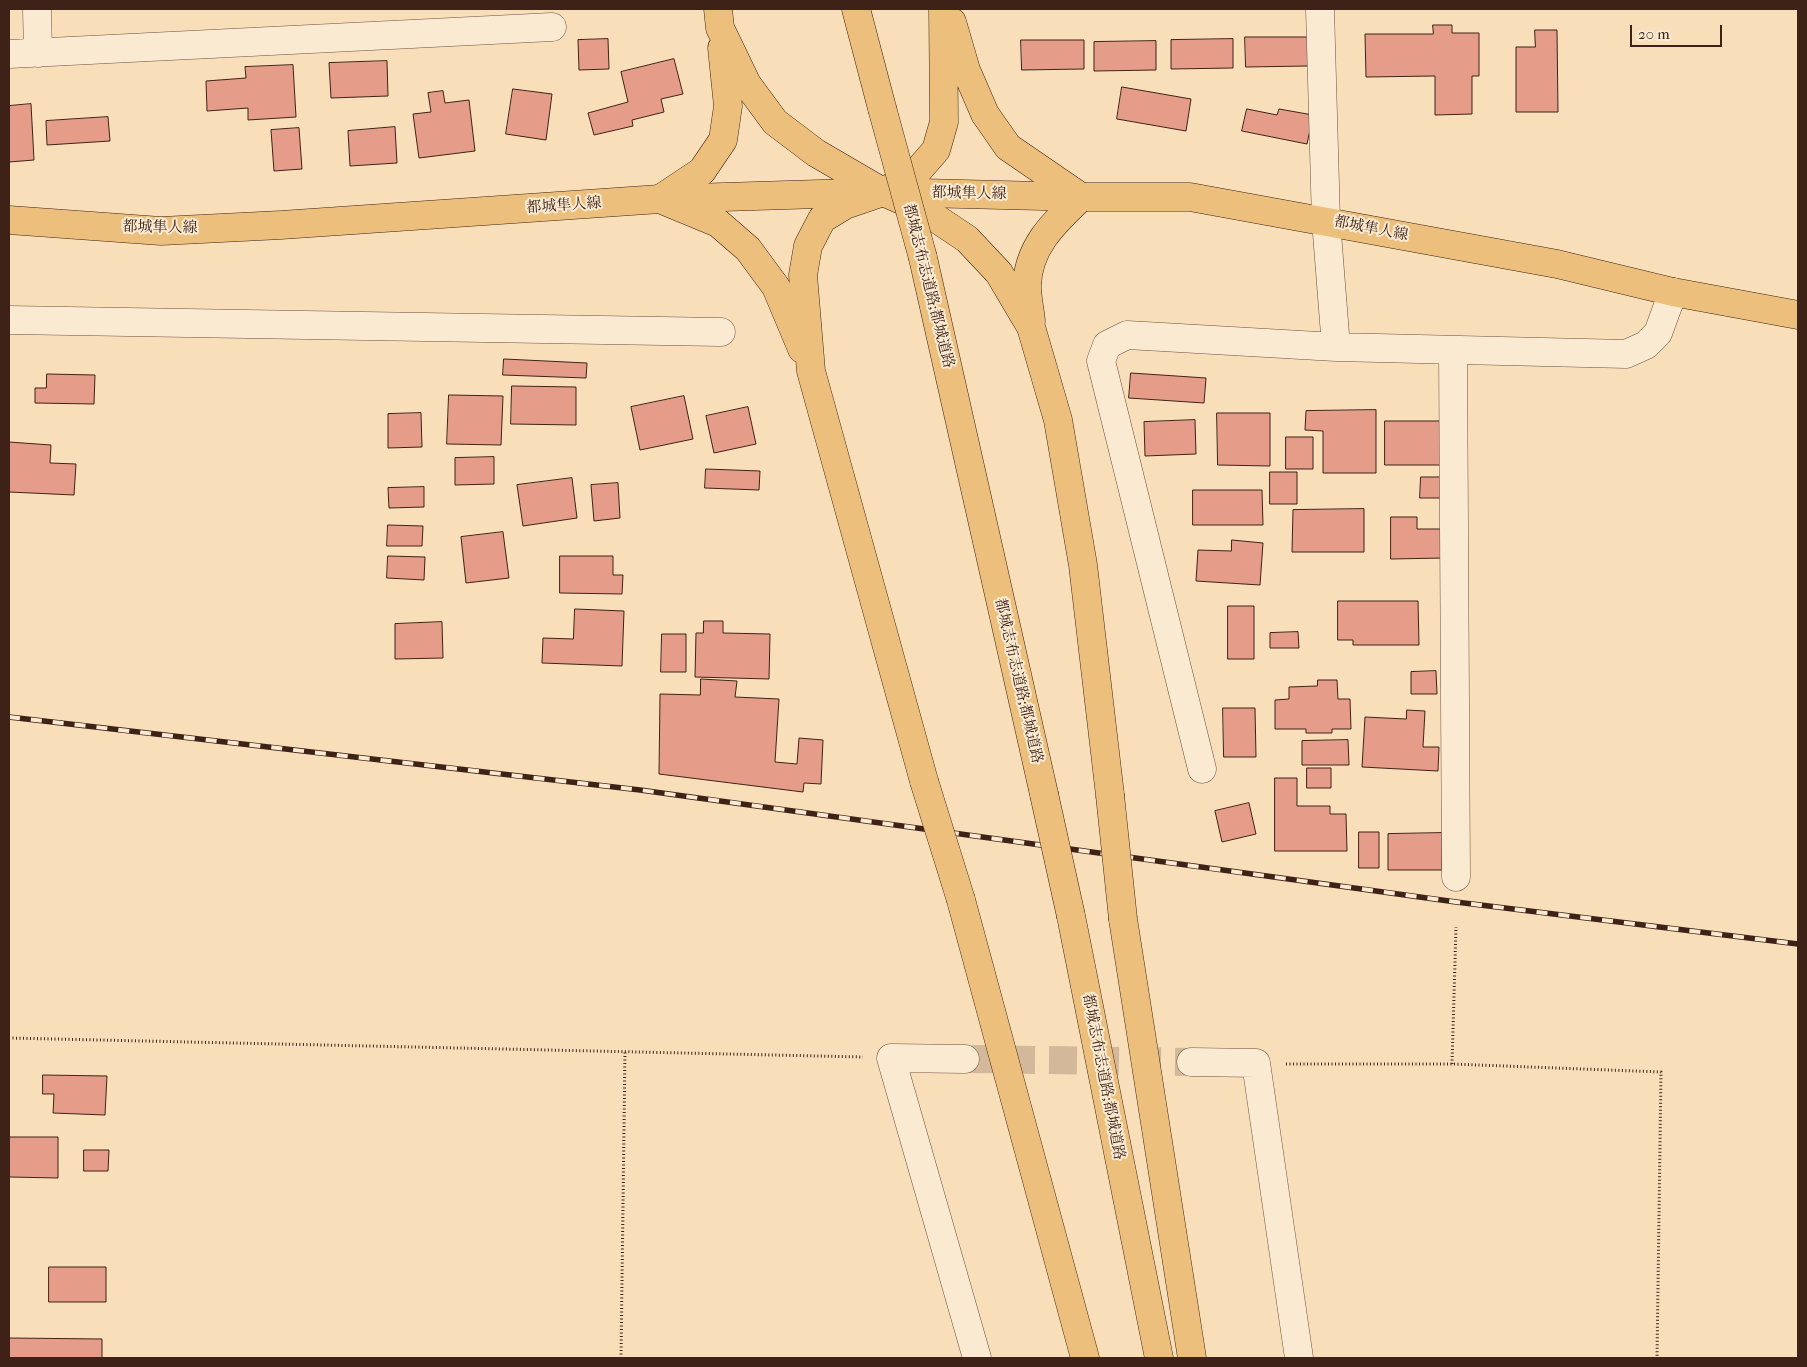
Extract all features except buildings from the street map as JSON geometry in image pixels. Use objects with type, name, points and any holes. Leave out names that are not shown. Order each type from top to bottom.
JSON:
[{"type":"main road","name":"都城志布志道路;都城道路","points":[[856,9],[923,258],[1044,794],[1071,916],[1159,1358]]},
{"type":"main road","points":[[811,372],[803,275],[808,246],[822,220],[845,205],[883,192],[915,174],[936,150],[944,122],[943,9]]},
{"type":"main road","points":[[947,9],[966,70],[986,114],[1008,147],[1081,197],[1050,227],[1033,256],[1027,286],[1031,328],[1058,420],[1083,565],[1123,919],[1192,1358]]},
{"type":"main road","points":[[719,19],[746,84],[775,122],[816,153],[883,192],[922,209],[967,239],[999,273],[1031,328]]},
{"type":"main road","points":[[660,199],[702,171],[724,140],[728,106],[719,19]]},
{"type":"main road","name":"都城隼人線","points":[[9,220],[161,231],[301,224],[660,199],[883,192],[1081,197],[1190,197],[1557,264],[1673,292],[1798,315]]},
{"type":"main road","points":[[660,199],[718,223],[748,248],[776,287],[811,372],[924,781],[961,900],[1085,1358]]},
{"type":"street","points":[[37,9],[38,53]]},
{"type":"street","points":[[1320,9],[1326,221],[1336,347]]},
{"type":"street","points":[[9,54],[552,27]]},
{"type":"street","points":[[1202,769],[1101,361],[1107,345],[1127,335],[1336,347],[1626,354],[1646,345],[1658,333],[1673,292]]},
{"type":"street","points":[[9,320],[721,332]]},
{"type":"street","points":[[1453,350],[1456,878]]},
{"type":"street","points":[[965,1059],[891,1058],[977,1358]]},
{"type":"street","points":[[1191,1062],[1256,1064],[1299,1358]]},
{"type":"path","points":[[1452,1064],[1456,927]]},
{"type":"path","points":[[9,1038],[891,1058]]},
{"type":"path","points":[[621,1358],[625,1051]]},
{"type":"path","points":[[1256,1064],[1452,1064],[1662,1072],[1657,1358]]},
{"type":"tunnel","points":[[965,1059],[1191,1062]]},
{"type":"railway","points":[[9,717],[640,790],[1456,902],[1798,944]]}]
